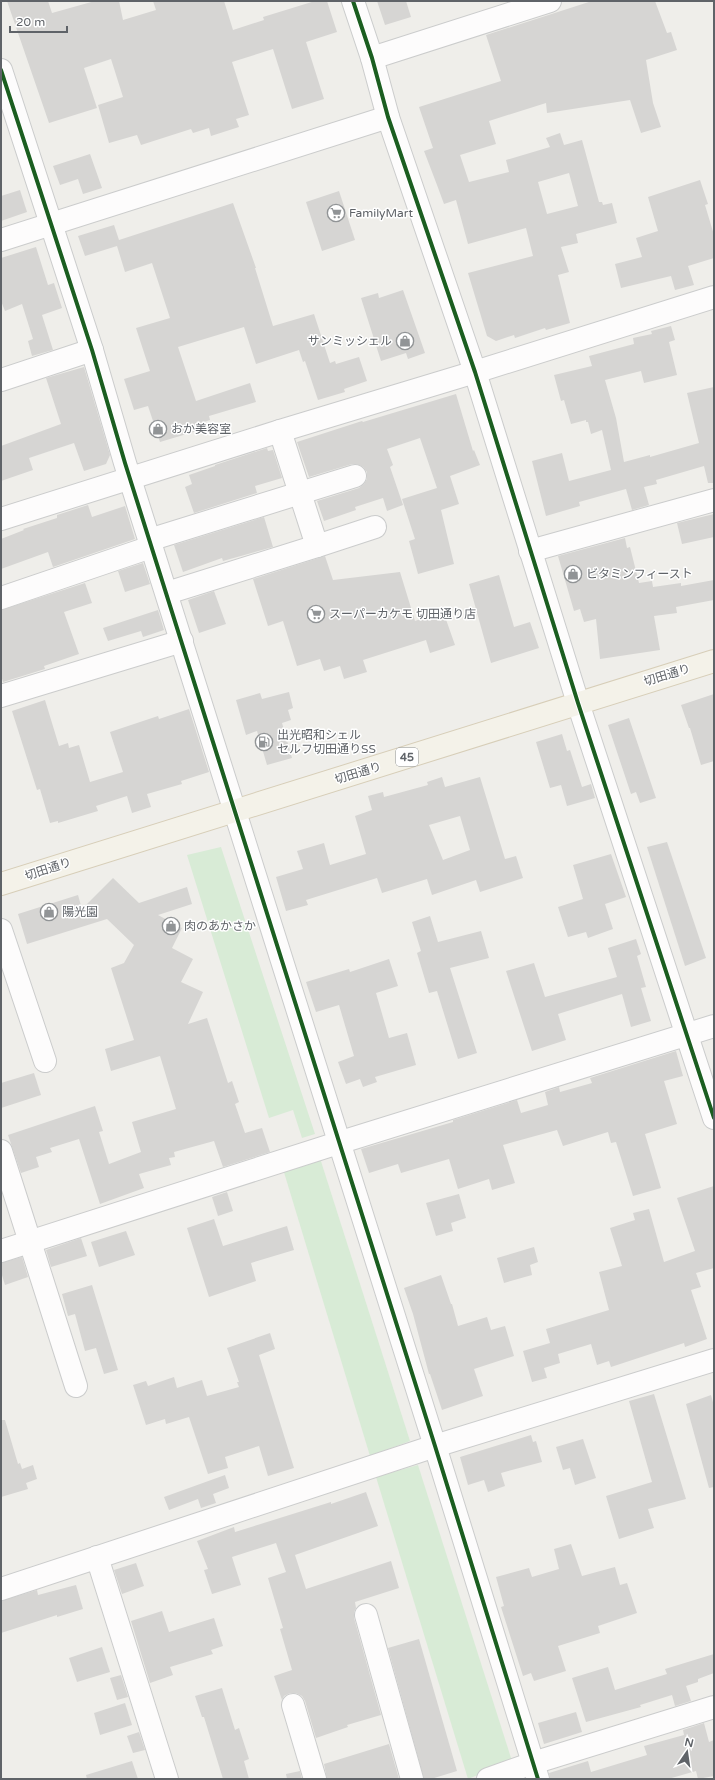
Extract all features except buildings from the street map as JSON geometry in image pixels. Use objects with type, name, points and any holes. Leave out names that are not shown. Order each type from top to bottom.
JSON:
[{"type":"main road","name":"切田通り","points":[[1,884],[714,661]]},
{"type":"street","points":[[353,1],[372,58],[388,118],[475,372],[578,703],[714,1118]]},
{"type":"street","points":[[372,58],[550,1]]},
{"type":"street","points":[[1,70],[6,104],[50,224],[92,350],[150,544],[167,593],[338,1143],[435,1446],[536,1771]]},
{"type":"street","points":[[1,240],[388,118]]},
{"type":"street","points":[[1,519],[714,297]]},
{"type":"street","points":[[1,380],[92,350]]},
{"type":"street","points":[[280,431],[316,546]]},
{"type":"street","points":[[1,598],[150,544],[354,476]]},
{"type":"street","points":[[530,551],[714,500]]},
{"type":"street","points":[[167,593],[375,527]]},
{"type":"street","points":[[1,696],[182,641]]},
{"type":"street","points":[[1,930],[44,1061]]},
{"type":"street","points":[[1,1251],[338,1143],[714,1026]]},
{"type":"street","points":[[1,1150],[76,1386]]},
{"type":"street","points":[[1,1589],[435,1446],[714,1360]]},
{"type":"street","points":[[97,1557],[167,1779]]},
{"type":"street","points":[[366,1615],[412,1779]]},
{"type":"street","points":[[293,1705],[315,1779]]},
{"type":"street","points":[[488,1779],[536,1771],[714,1707]]},
{"type":"green space","points":[[221,847],[315,1134],[302,1138],[293,1110],[269,1118],[187,855]]},
{"type":"green space","points":[[319,1155],[410,1441],[370,1456],[283,1169]]},
{"type":"green space","points":[[418,1465],[512,1761],[468,1779],[376,1477]]},
{"type":"cycle path","points":[[353,1],[372,58],[388,117],[475,372],[578,703],[714,1118]]},
{"type":"cycle path","points":[[1,70],[92,350],[125,463],[435,1446],[538,1779]]},
{"type":"place","name":"FamilyMart","points":[[336,213]]},
{"type":"place","name":"サンミッシェル","points":[[405,341]]},
{"type":"place","name":"おか美容室","points":[[158,429]]},
{"type":"place","name":"ビタミンフィースト","points":[[573,574]]},
{"type":"place","name":"スーパーカケモ 切田通り店","points":[[316,614]]},
{"type":"place","name":"出光昭和シェル セルフ切田通りSS","points":[[264,742]]},
{"type":"place","name":"陽光園","points":[[49,912]]},
{"type":"place","name":"肉のあかさか","points":[[171,926]]}]
